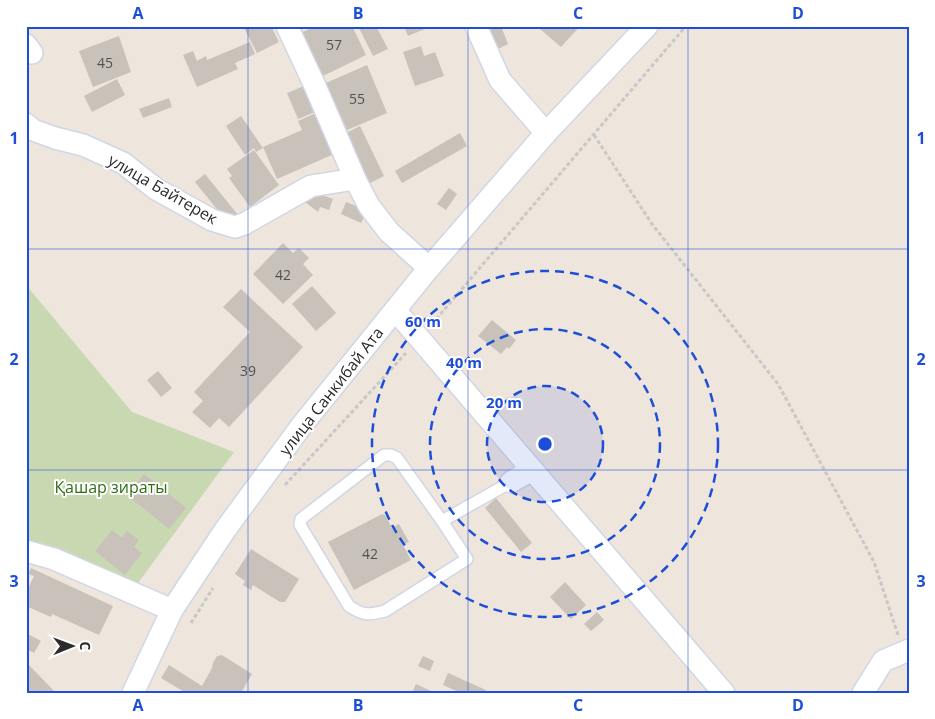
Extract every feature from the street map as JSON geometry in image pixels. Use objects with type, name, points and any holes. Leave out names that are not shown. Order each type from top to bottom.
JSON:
[{"type":"street","points":[[287,26],[355,179],[369,206],[389,232],[429,268]]},
{"type":"street","points":[[476,26],[500,80],[546,133]]},
{"type":"street","name":"улица Санкибай Ата","points":[[133,693],[172,610],[225,530],[302,425],[429,268],[546,133],[647,26]]},
{"type":"street","name":"улица Байтерек","points":[[26,124],[33,130],[83,145],[123,163],[156,189],[212,220],[235,227],[244,224],[311,186],[355,179]]},
{"type":"street","points":[[395,310],[724,693]]},
{"type":"street","points":[[510,482],[532,470]]},
{"type":"street","points":[[26,551],[54,558],[172,610]]},
{"type":"street","points":[[863,693],[883,661],[906,651]]},
{"type":"lane","points":[[384,455],[397,458],[442,521],[467,559],[385,611],[370,615],[360,613],[349,606],[300,525],[302,516],[384,455]]},
{"type":"lane","points":[[442,521],[510,482]]},
{"type":"path","points":[[594,135],[652,224],[778,384],[874,562],[906,651]]},
{"type":"green space","name":"Қашар зираты","points":[[26,285],[132,412],[234,452],[138,583],[55,547],[26,541]]},
{"type":"building","points":[[243,26],[271,26],[279,42],[257,53]]},
{"type":"building","points":[[315,26],[352,26],[366,55],[323,76],[301,33]]},
{"type":"building","points":[[358,26],[376,26],[388,49],[373,56]]},
{"type":"building","points":[[404,26],[432,26],[408,36]]},
{"type":"building","points":[[482,26],[501,26],[508,44],[492,52]]},
{"type":"building","points":[[540,26],[580,26],[561,47],[539,28]]},
{"type":"building","points":[[119,36],[131,72],[93,87],[79,51]]},
{"type":"building","points":[[250,42],[255,54],[235,63],[238,69],[197,87],[183,55],[193,51],[197,61],[206,56],[207,60]]},
{"type":"building","points":[[421,46],[424,56],[435,52],[444,76],[415,86],[403,52]]},
{"type":"building","points":[[367,65],[387,113],[347,130],[326,83]]},
{"type":"building","points":[[117,79],[125,95],[92,112],[84,96]]},
{"type":"building","points":[[304,86],[315,112],[298,119],[287,93]]},
{"type":"building","points":[[169,98],[172,107],[143,118],[139,109]]},
{"type":"building","points":[[316,113],[334,154],[277,179],[263,147],[302,130],[298,121]]},
{"type":"building","points":[[241,116],[263,148],[256,152],[254,148],[245,155],[226,126]]},
{"type":"building","points":[[360,126],[384,176],[370,183],[346,133]]},
{"type":"building","points":[[460,133],[467,146],[402,183],[395,171]]},
{"type":"building","points":[[254,150],[279,185],[250,207],[229,178],[232,176],[227,169]]},
{"type":"building","points":[[205,174],[238,215],[228,223],[195,182]]},
{"type":"building","points":[[449,188],[457,194],[446,210],[437,204]]},
{"type":"building","points":[[316,193],[333,199],[329,210],[320,207],[318,212],[305,202],[311,194]]},
{"type":"building","points":[[346,202],[356,206],[364,217],[361,223],[341,214]]},
{"type":"building","points":[[283,243],[293,253],[299,248],[309,258],[303,264],[313,275],[283,304],[253,274]]},
{"type":"building","points":[[312,286],[336,313],[316,331],[292,304]]},
{"type":"building","points":[[241,289],[303,347],[229,427],[219,418],[210,428],[192,412],[203,401],[194,392],[250,332],[223,307]]},
{"type":"building","points":[[492,320],[516,340],[509,349],[507,347],[501,354],[478,336]]},
{"type":"building","points":[[158,371],[172,388],[161,397],[147,380]]},
{"type":"building","points":[[144,474],[186,508],[169,529],[122,491],[134,487]]},
{"type":"building","points":[[496,498],[532,543],[521,552],[485,508]]},
{"type":"building","points":[[382,514],[385,515],[392,528],[399,524],[409,542],[403,545],[411,560],[354,590],[328,542]]},
{"type":"building","points":[[112,530],[122,538],[127,531],[139,540],[134,547],[142,553],[125,575],[95,551]]},
{"type":"building","points":[[251,549],[299,579],[285,602],[280,602],[253,585],[251,590],[243,585],[245,581],[235,574]]},
{"type":"building","points":[[31,568],[113,606],[99,635],[52,614],[51,617],[26,606],[26,593],[34,576],[28,574]]},
{"type":"building","points":[[565,582],[586,605],[571,619],[550,597]]},
{"type":"building","points":[[597,612],[604,620],[591,631],[584,624]]},
{"type":"building","points":[[26,633],[41,641],[34,653],[26,649]]},
{"type":"building","points":[[222,655],[252,674],[241,693],[186,693],[161,678],[169,665],[202,686],[217,656]]},
{"type":"building","points":[[423,656],[434,661],[430,671],[418,666]]},
{"type":"building","points":[[28,664],[56,693],[26,693],[26,666]]},
{"type":"building","points":[[448,673],[486,690],[485,693],[461,693],[443,685]]},
{"type":"building","points":[[416,684],[435,693],[412,693]]}]
